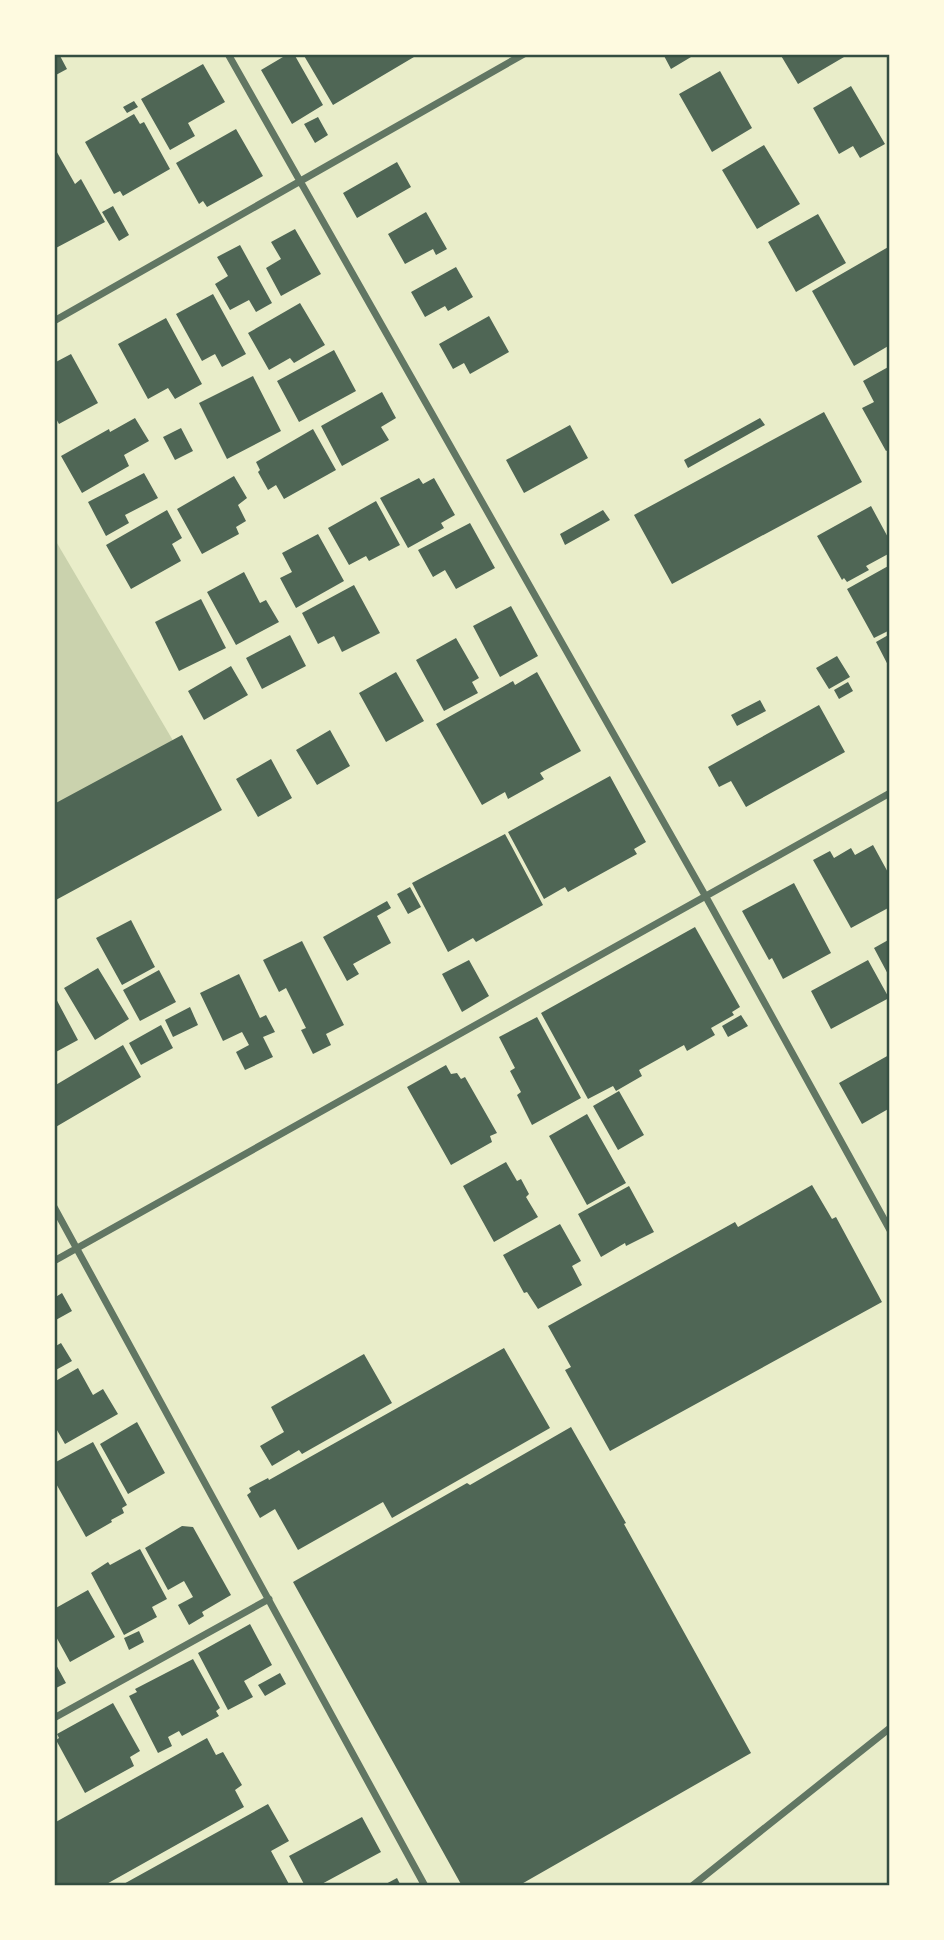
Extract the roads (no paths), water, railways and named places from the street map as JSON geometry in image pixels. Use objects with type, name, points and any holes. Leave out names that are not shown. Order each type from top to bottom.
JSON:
[{"type":"street","points":[[228,54],[706,897],[890,1230]]},
{"type":"street","points":[[54,321],[524,54]]},
{"type":"street","points":[[54,1261],[890,793]]},
{"type":"street","points":[[54,1207],[425,1886]]},
{"type":"street","points":[[54,1718],[269,1599]]},
{"type":"street","points":[[692,1886],[890,1728]]}]
